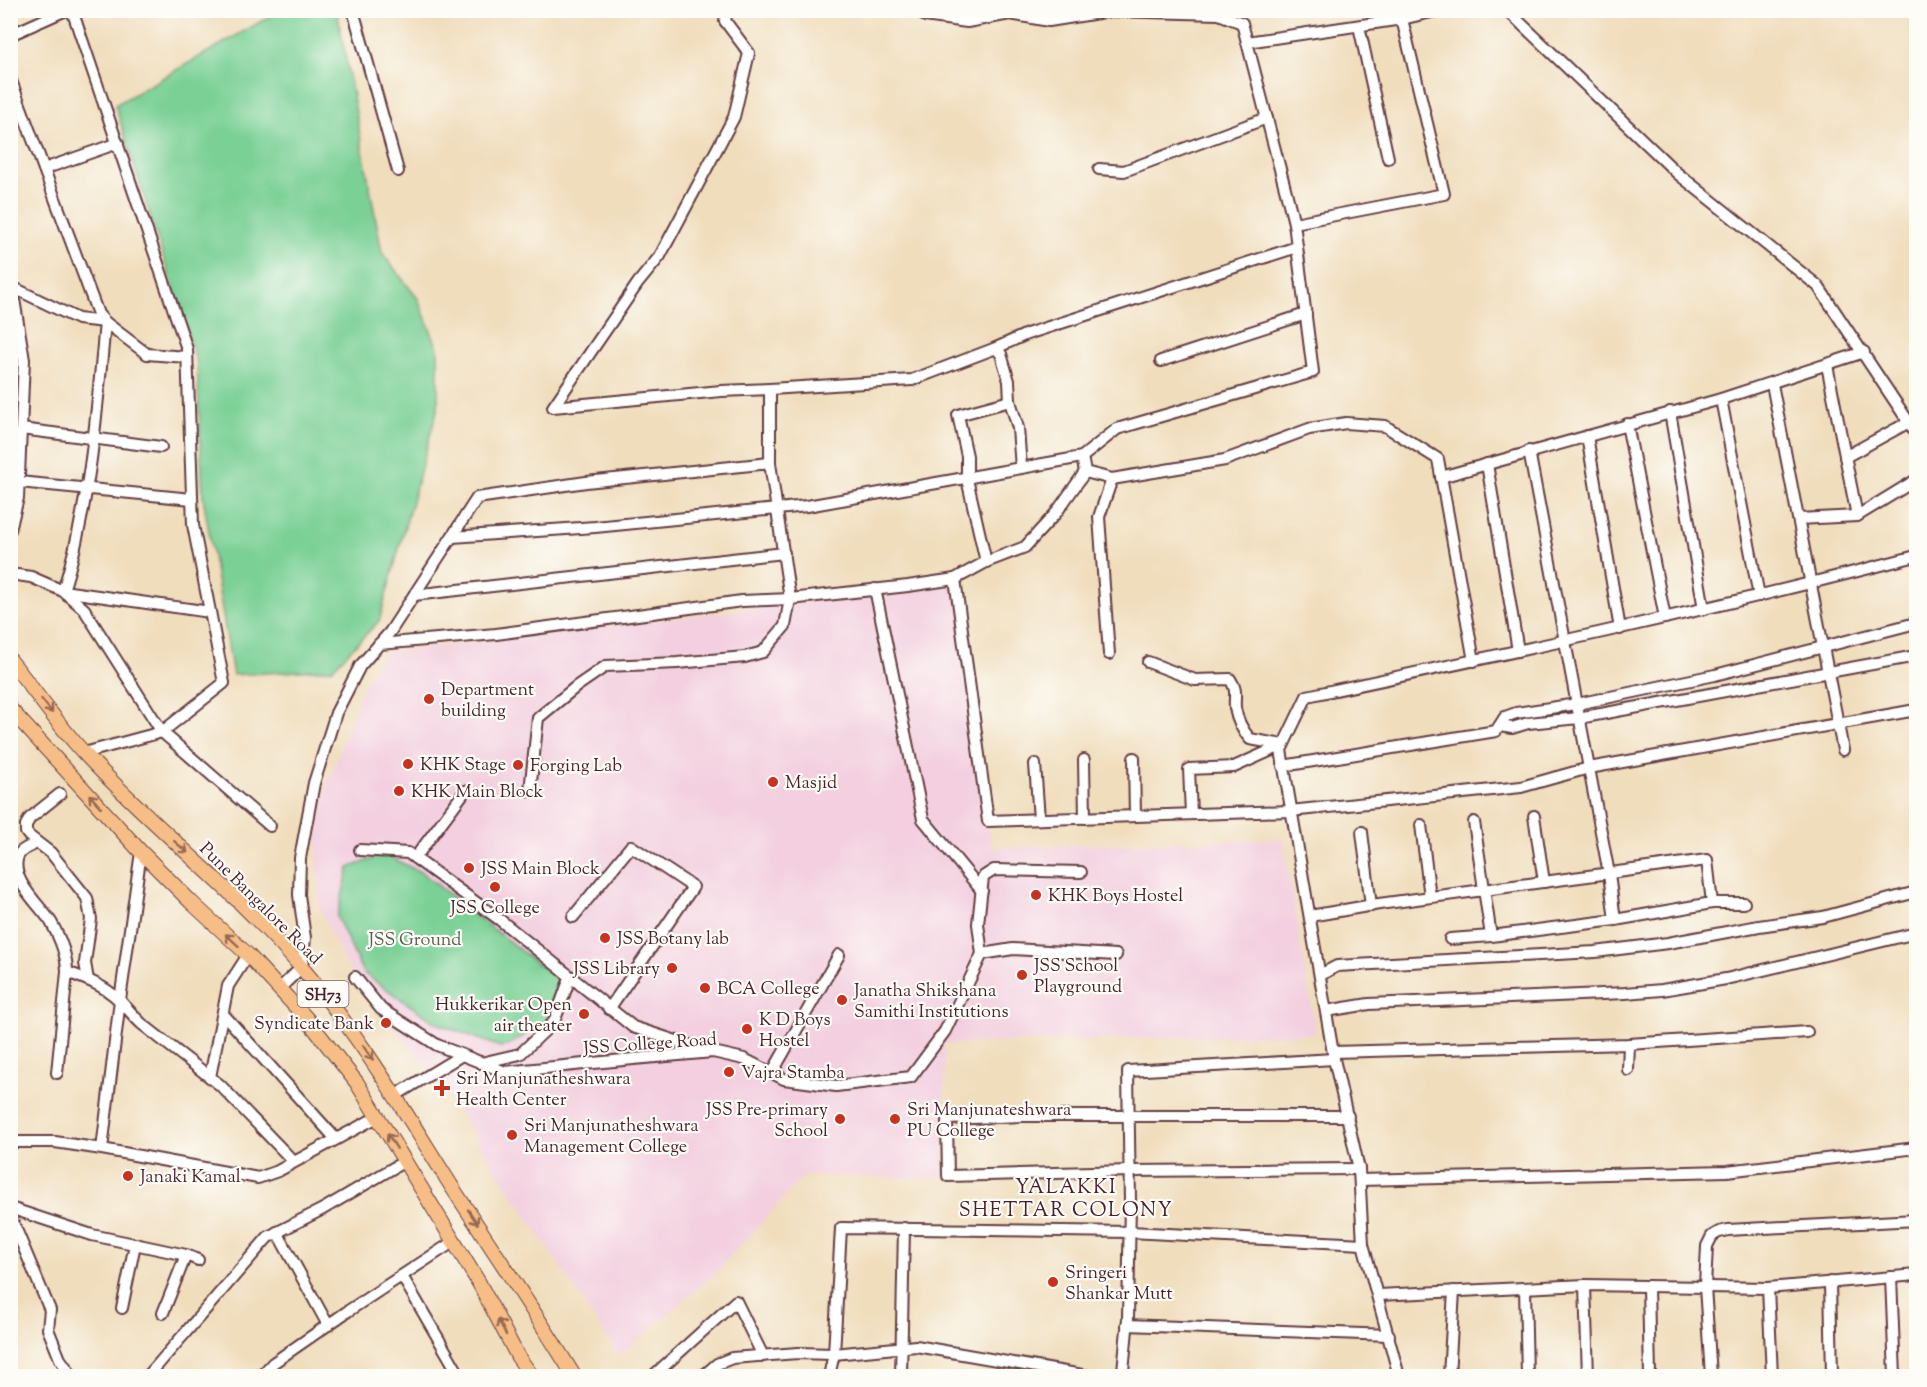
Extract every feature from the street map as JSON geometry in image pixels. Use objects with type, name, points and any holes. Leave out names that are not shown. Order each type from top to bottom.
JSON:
[{"type":"main road","name":"Pune Bangalore Road","points":[[10,660],[84,753],[225,887],[302,967],[362,1044],[396,1095],[574,1377]]},
{"type":"main road","name":"SH73","points":[[10,709],[141,852],[280,988],[357,1083],[480,1283],[518,1357],[532,1377]]},
{"type":"street","points":[[10,35],[66,10]]},
{"type":"street","points":[[72,10],[187,349],[193,525],[224,683],[162,732],[84,753]]},
{"type":"street","points":[[353,10],[398,171]]},
{"type":"street","points":[[727,10],[725,21],[749,54],[734,117],[660,256],[638,283],[553,406],[722,391],[912,381],[1028,334],[1297,247]]},
{"type":"street","points":[[452,537],[595,527],[807,506],[1082,457],[1117,429],[1313,372],[1294,223],[1242,23],[1219,14],[1111,11],[1049,21],[1033,16],[1010,14],[968,22],[925,16],[918,10]]},
{"type":"street","points":[[1247,42],[1402,19],[1440,10]]},
{"type":"street","points":[[1507,10],[1677,173],[1818,286],[1917,433]]},
{"type":"street","points":[[1294,223],[1444,194],[1402,19]]},
{"type":"street","points":[[1359,26],[1388,158]]},
{"type":"street","points":[[10,78],[98,314],[147,354],[187,357]]},
{"type":"street","points":[[1099,169],[1124,171],[1267,118]]},
{"type":"street","points":[[44,169],[117,143]]},
{"type":"street","points":[[11,285],[78,319],[105,322]]},
{"type":"street","points":[[10,530],[18,498],[24,360],[11,285]]},
{"type":"street","points":[[1161,361],[1306,314]]},
{"type":"street","points":[[63,591],[75,552],[98,410],[105,322]]},
{"type":"street","points":[[996,348],[1001,354],[1010,381],[1010,401],[1018,428],[1021,468]]},
{"type":"street","points":[[1442,477],[1772,384],[1864,352]]},
{"type":"street","points":[[1827,365],[1857,516]]},
{"type":"street","points":[[1772,384],[1843,750]]},
{"type":"street","points":[[530,791],[538,718],[606,666],[745,657],[763,652],[785,626],[790,599],[770,463],[770,389]]},
{"type":"street","points":[[1721,399],[1758,596]]},
{"type":"street","points":[[986,562],[967,478],[967,456],[958,415],[1010,401]]},
{"type":"street","points":[[1670,412],[1704,609]]},
{"type":"street","points":[[1845,458],[1910,422]]},
{"type":"street","points":[[1085,472],[1112,479],[1225,460],[1309,429],[1346,423],[1385,426],[1438,459],[1474,661]]},
{"type":"street","points":[[1627,424],[1665,618]]},
{"type":"street","points":[[21,429],[161,447]]},
{"type":"street","points":[[1587,436],[1620,629]]},
{"type":"street","points":[[1529,451],[1610,874],[1615,920]]},
{"type":"street","points":[[379,644],[496,634],[742,601],[790,599],[955,579],[986,562],[1025,547],[1056,513],[1085,472],[1082,457]]},
{"type":"street","points":[[280,988],[302,967],[305,938],[299,895],[300,858],[314,783],[336,713],[360,666],[390,632],[477,498],[586,482],[770,463]]},
{"type":"street","points":[[1487,464],[1518,651]]},
{"type":"street","points":[[1109,654],[1099,516],[1112,479]]},
{"type":"street","points":[[1798,519],[1857,516],[1917,480]]},
{"type":"street","points":[[19,482],[192,500]]},
{"type":"street","points":[[414,595],[784,553]]},
{"type":"street","points":[[1399,1377],[1363,1244],[1360,1174],[1333,1056],[1283,766],[1281,750],[1307,696],[1565,642],[1810,584],[1917,556]]},
{"type":"street","points":[[10,574],[31,577],[63,591],[210,612]]},
{"type":"street","points":[[955,579],[988,821],[1290,811],[1521,787],[1589,768],[1917,710]]},
{"type":"street","points":[[875,589],[923,819],[982,891]]},
{"type":"street","points":[[63,591],[84,609],[162,732],[270,826]]},
{"type":"street","points":[[1283,766],[1496,731],[1505,717],[1516,713],[1577,704],[1715,675],[1917,623]]},
{"type":"street","points":[[1500,726],[1512,728],[1528,723],[1579,718],[1917,656]]},
{"type":"street","points":[[1148,662],[1195,680],[1230,679],[1236,687],[1236,709],[1242,730],[1250,740],[1283,746]]},
{"type":"street","points":[[1191,814],[1189,769],[1234,767],[1283,746]]},
{"type":"street","points":[[1134,758],[1135,816]]},
{"type":"street","points":[[1084,760],[1085,818]]},
{"type":"street","points":[[1035,764],[1039,819]]},
{"type":"street","points":[[415,858],[465,791]]},
{"type":"street","points":[[60,794],[30,818],[26,825],[29,836],[51,853],[87,898],[90,905],[91,919],[85,963],[88,980]]},
{"type":"street","points":[[1534,816],[1544,882]]},
{"type":"street","points":[[1473,822],[1491,936]]},
{"type":"street","points":[[1421,825],[1430,897]]},
{"type":"street","points":[[1362,832],[1371,906]]},
{"type":"street","points":[[37,843],[22,850],[18,856],[17,868],[25,888],[51,922],[65,952],[67,972],[57,1073]]},
{"type":"street","points":[[573,917],[631,846],[693,887],[609,1009]]},
{"type":"street","points":[[360,849],[408,853],[500,921],[633,1027],[713,1052]]},
{"type":"street","points":[[102,1149],[141,852]]},
{"type":"street","points":[[1310,916],[1430,897],[1707,860],[1712,903]]},
{"type":"street","points":[[1080,872],[994,870],[983,877],[978,924],[982,954],[1013,949],[1116,956]]},
{"type":"street","points":[[1320,975],[1337,966],[1595,952],[1668,943],[1758,926],[1823,917],[1917,892]]},
{"type":"street","points":[[1450,939],[1615,920],[1712,903],[1744,903]]},
{"type":"street","points":[[1326,1011],[1369,1004],[1662,990],[1726,979],[1917,933]]},
{"type":"street","name":"JSS College Road","points":[[355,977],[381,1009],[437,1045],[505,1072],[713,1052],[744,1059],[784,1079],[836,1086],[911,1077],[945,1031],[982,954]]},
{"type":"street","points":[[210,1077],[228,986],[248,955]]},
{"type":"street","points":[[772,1073],[839,955]]},
{"type":"street","points":[[67,972],[101,985],[120,1000],[130,1014],[220,1085],[294,1162]]},
{"type":"street","points":[[481,1063],[520,1054],[554,1022],[570,978]]},
{"type":"street","points":[[224,1015],[336,1139]]},
{"type":"street","points":[[1121,1377],[1127,1325],[1130,1232],[1128,1071],[1333,1056],[1629,1044],[1807,1032]]},
{"type":"street","points":[[1628,1070],[1629,1044]]},
{"type":"street","points":[[396,1095],[462,1055]]},
{"type":"street","points":[[1348,1116],[947,1119],[948,1176],[1130,1172],[1360,1174],[1484,1178],[1728,1171],[1917,1148]]},
{"type":"street","points":[[10,1142],[55,1142],[258,1178],[278,1171],[377,1117]]},
{"type":"street","points":[[148,1377],[268,1237],[323,1209],[405,1161]]},
{"type":"street","points":[[10,1208],[92,1234],[186,1255],[198,1260]]},
{"type":"street","points":[[10,1215],[50,1310],[48,1329],[60,1359],[72,1377]]},
{"type":"street","points":[[1710,1377],[1705,1287],[1707,1246],[1712,1236],[1719,1232],[1917,1220]]},
{"type":"street","points":[[829,1377],[834,1354],[841,1228],[1130,1232],[1363,1244]]},
{"type":"street","points":[[901,1377],[904,1228]]},
{"type":"street","points":[[277,1232],[328,1325]]},
{"type":"street","points":[[261,1377],[273,1363],[453,1242]]},
{"type":"street","points":[[122,1308],[135,1244]]},
{"type":"street","points":[[163,1313],[186,1255]]},
{"type":"street","points":[[1378,1295],[1585,1285],[1768,1288],[1917,1275]]},
{"type":"street","points":[[402,1276],[460,1377]]},
{"type":"street","points":[[1892,1277],[1895,1377]]},
{"type":"street","points":[[1830,1282],[1832,1377]]},
{"type":"street","points":[[1585,1285],[1588,1377]]},
{"type":"street","points":[[1648,1286],[1650,1377]]},
{"type":"street","points":[[1525,1288],[1527,1377]]},
{"type":"street","points":[[1768,1288],[1772,1377]]},
{"type":"street","points":[[1449,1377],[1454,1291]]},
{"type":"street","points":[[653,1377],[736,1301],[763,1356]]},
{"type":"street","points":[[1127,1325],[1389,1335]]},
{"type":"street","points":[[702,1377],[717,1364],[732,1358],[798,1353],[834,1354],[916,1346],[1088,1377]]},
{"type":"shaded area","name":"Janatha Shikshana Samithi Institutions","points":[[958,584],[991,848],[1283,839],[1316,1034],[945,1044],[943,1178],[804,1176],[716,1272],[619,1356],[439,1083],[347,966],[319,908],[316,815],[364,684],[384,653]]},
{"type":"green space","points":[[281,10],[337,11],[382,253],[418,299],[438,349],[438,407],[379,621],[332,669],[233,675],[203,497],[197,363],[115,105]]},
{"type":"green space","name":"JSS Ground","points":[[384,854],[422,873],[558,980],[546,1023],[503,1048],[436,1023],[363,973],[337,917],[349,868]]},
{"type":"place","name":"Department building","points":[[429,699]]},
{"type":"place","name":"KHK Stage","points":[[408,764]]},
{"type":"place","name":"Forging Lab","points":[[518,765]]},
{"type":"place","name":"Masjid","points":[[773,782]]},
{"type":"place","name":"KHK Main Block","points":[[399,791]]},
{"type":"place","name":"JSS Main Block","points":[[469,868]]},
{"type":"place","name":"JSS College","points":[[495,887]]},
{"type":"place","name":"KHK Boys Hostel","points":[[1036,895]]},
{"type":"place","name":"JSS Botany lab","points":[[605,938]]},
{"type":"place","name":"JSS Library","points":[[672,968]]},
{"type":"place","name":"JSS School Playground","points":[[1022,975]]},
{"type":"place","name":"BCA College","points":[[705,988]]},
{"type":"place","name":"Janatha Shikshana Samithi Institutions","points":[[842,1000]]},
{"type":"place","name":"Hukkerikar Open air theater","points":[[584,1014]]},
{"type":"place","name":"Syndicate Bank","points":[[386,1023]]},
{"type":"place","name":"K D Boys Hostel","points":[[747,1029]]},
{"type":"place","name":"Vajra Stamba","points":[[729,1072]]},
{"type":"place","name":"Sri Manjunatheshwara Health Center","points":[[442,1088]]},
{"type":"place","name":"JSS Pre-primary School","points":[[840,1119]]},
{"type":"place","name":"Sri Manjunateshwara PU College","points":[[895,1119]]},
{"type":"place","name":"Sri Manjunatheshwara Management College","points":[[512,1135]]},
{"type":"place","name":"Janaki Kamal","points":[[128,1176]]},
{"type":"place","name":"Sringeri Shankar Mutt","points":[[1053,1282]]},
{"type":"district","name":"YALAKKI SHETTAR COLONY","points":[[1066,1198]]}]
